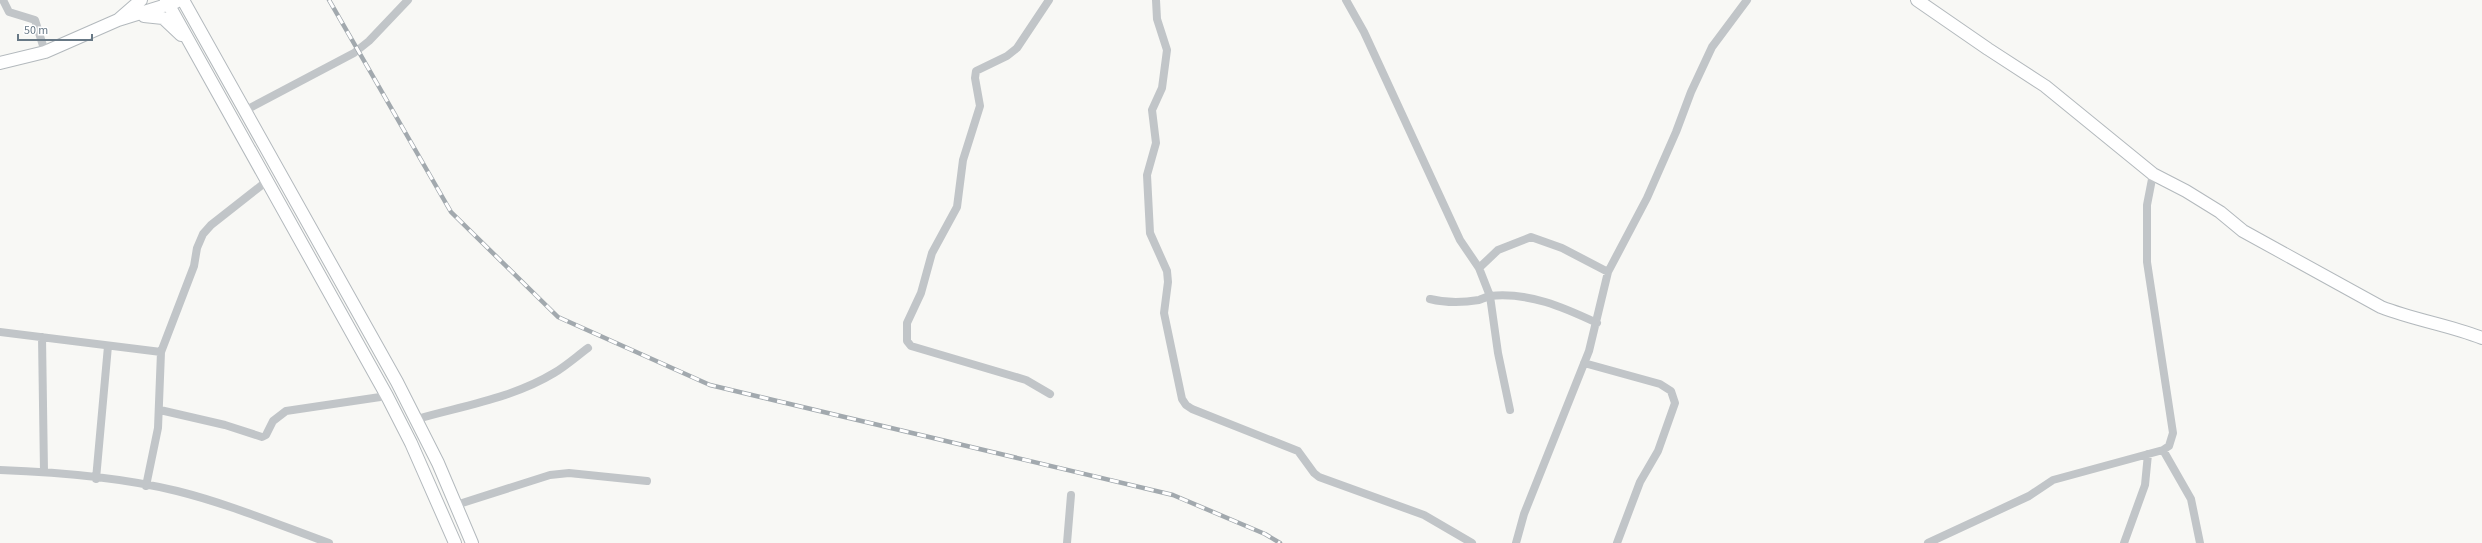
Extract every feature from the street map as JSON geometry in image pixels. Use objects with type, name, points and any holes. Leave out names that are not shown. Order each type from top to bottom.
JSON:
[{"type":"main road","points":[[184,0],[417,419],[472,543]]},
{"type":"main road","points":[[1918,0],[1988,49],[2046,86],[2153,174],[2186,191],[2220,212],[2243,231],[2381,307],[2405,317],[2454,327],[2482,338]]},
{"type":"main road","points":[[0,63],[45,52],[118,20],[136,6],[172,2],[191,46],[387,396],[418,457],[455,543]]},
{"type":"main road","points":[[136,6],[163,18],[172,25],[191,46]]},
{"type":"street","points":[[4,0],[9,12],[35,20],[45,52]]},
{"type":"street","points":[[246,110],[354,52],[369,42],[408,0]]},
{"type":"street","points":[[1049,0],[1018,48],[1007,56],[976,71],[975,78],[980,106],[963,160],[957,207],[932,253],[921,293],[907,323],[906,333],[907,342],[911,346],[1026,380],[1050,394]]},
{"type":"street","points":[[1156,0],[1157,19],[1167,50],[1162,88],[1152,110],[1156,143],[1147,175],[1150,233],[1167,271],[1168,282],[1164,313],[1182,399],[1186,405],[1192,408],[1298,451],[1314,473],[1319,477],[1424,515],[1472,543]]},
{"type":"street","points":[[1346,0],[1364,32],[1460,240],[1479,268],[1490,296],[1498,353],[1510,410]]},
{"type":"street","points":[[1516,543],[1524,514],[1584,363],[1597,323],[1608,272],[1647,198],[1676,132],[1691,92],[1712,47],[1747,0]]},
{"type":"street","points":[[1928,543],[2029,496],[2052,480],[2164,450],[2169,446],[2173,433],[2147,262],[2147,213],[2153,174]]},
{"type":"street","points":[[146,486],[160,410],[161,352],[194,266],[197,248],[203,234],[211,225],[267,181]]},
{"type":"street","points":[[1479,268],[1498,250],[1531,237],[1562,248],[1608,272]]},
{"type":"street","points":[[1430,299],[1445,302],[1458,302],[1490,296],[1545,301],[1597,323]]},
{"type":"street","points":[[0,332],[161,352]]},
{"type":"street","points":[[42,337],[44,472]]},
{"type":"street","points":[[96,479],[108,346]]},
{"type":"street","points":[[417,419],[504,394],[537,381],[554,373],[588,348]]},
{"type":"street","points":[[1584,363],[1660,384],[1671,391],[1675,403],[1658,451],[1640,482],[1617,543]]},
{"type":"street","points":[[160,410],[226,425],[262,437],[266,435],[273,420],[286,411],[387,396]]},
{"type":"street","points":[[2164,450],[2191,499],[2200,543]]},
{"type":"street","points":[[2124,543],[2146,485],[2148,454]]},
{"type":"street","points":[[0,470],[44,472],[146,486],[214,501],[329,543]]},
{"type":"street","points":[[456,505],[550,475],[569,472],[647,482]]},
{"type":"street","points":[[1067,543],[1071,495]]},
{"type":"railway","points":[[329,0],[451,212],[558,317],[710,385],[1173,495],[1265,534],[1280,543]]}]
